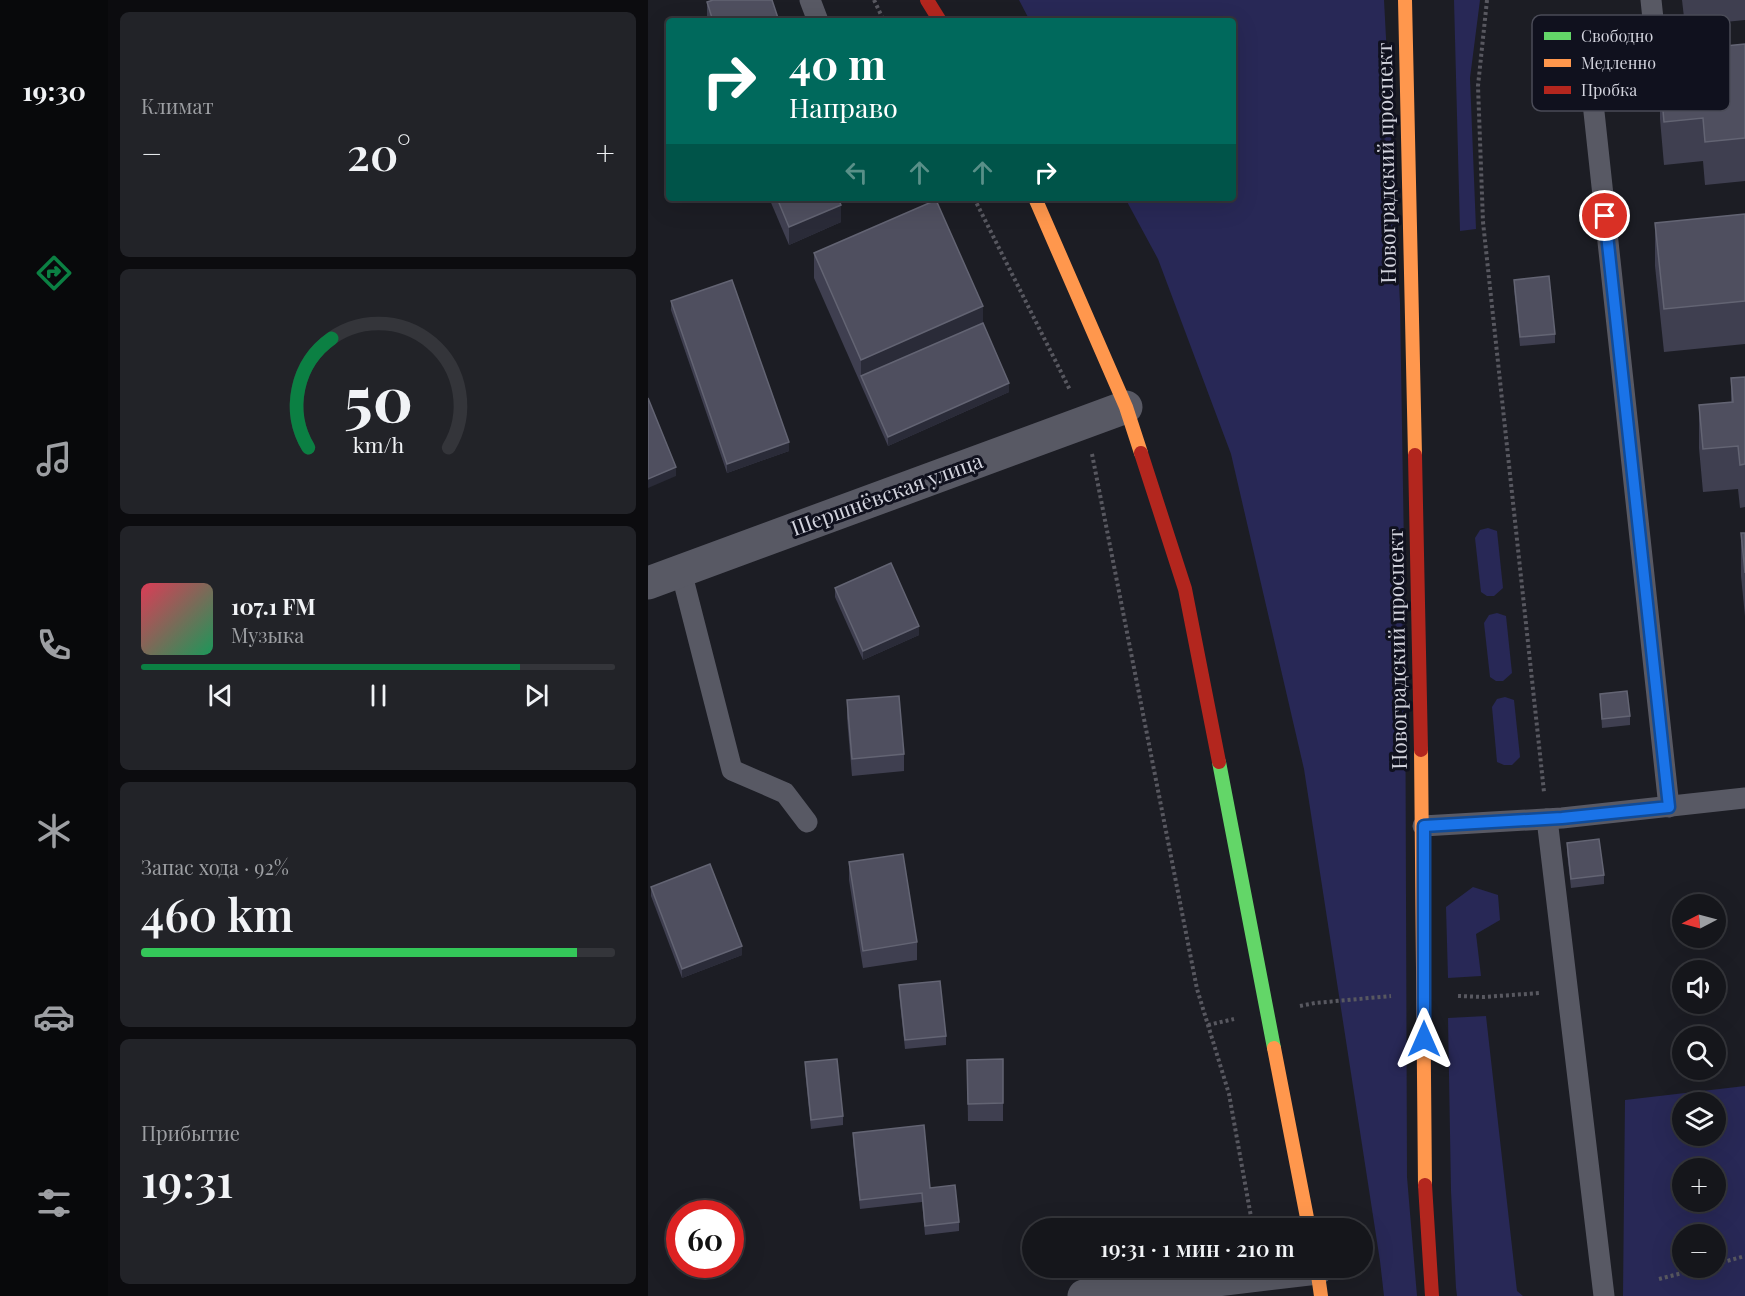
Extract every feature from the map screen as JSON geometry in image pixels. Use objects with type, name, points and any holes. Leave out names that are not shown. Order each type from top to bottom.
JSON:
[{"type":"main road","points":[[927,0],[938,18]]},
{"type":"main road","name":"Новоградский проспект","points":[[1404,0],[1424,826],[1424,1168],[1432,1296]]},
{"type":"main road","points":[[1036,201],[1126,407],[1185,589],[1307,1218]]},
{"type":"main road","points":[[1318,1278],[1321,1296]]},
{"type":"street","name":"Шершнёвская улица","points":[[648,583],[1126,407]]},
{"type":"street","points":[[1084,1296],[1234,1278]]},
{"type":"lane","points":[[810,0],[817,18]]},
{"type":"lane","points":[[1651,0],[1653,15]]},
{"type":"lane","points":[[1594,111],[1669,807]]},
{"type":"lane","points":[[681,571],[732,770],[785,793],[807,822]]},
{"type":"lane","points":[[1424,826],[1547,819],[1745,798]]},
{"type":"lane","points":[[1547,819],[1604,1296]]},
{"type":"path","points":[[874,0],[883,18]]},
{"type":"path","points":[[1487,0],[1478,86],[1483,222],[1547,819]]},
{"type":"path","points":[[976,201],[1086,422],[1197,989],[1229,1094],[1251,1218]]},
{"type":"path","points":[[1726,1261],[1745,1256]]},
{"type":"path","points":[[1659,1279],[1672,1276]]},
{"type":"shaded area","points":[[1019,0],[1384,0],[1400,303],[1405,612],[1407,1177],[1417,1296],[1384,1296],[1304,769],[1231,454],[1158,259],[1127,201],[1236,201],[1236,18],[1028,18]]},
{"type":"shaded area","points":[[1454,0],[1480,0],[1470,78],[1476,229],[1460,231]]},
{"type":"shaded area","points":[[1488,528],[1497,531],[1503,588],[1494,596],[1487,596],[1481,592],[1475,538],[1480,530]]},
{"type":"shaded area","points":[[1497,613],[1506,616],[1512,673],[1503,681],[1496,681],[1490,677],[1484,623],[1489,615]]},
{"type":"shaded area","points":[[1505,697],[1514,700],[1520,757],[1512,765],[1497,762],[1492,707],[1497,699]]},
{"type":"shaded area","points":[[1473,887],[1498,895],[1500,920],[1476,934],[1481,976],[1448,978],[1446,907]]},
{"type":"shaded area","points":[[1486,1016],[1517,1291],[1523,1296],[1457,1296],[1451,1191],[1448,1018]]},
{"type":"shaded area","points":[[1745,1086],[1745,1296],[1623,1296],[1625,1100],[1672,1095],[1672,1146],[1726,1146],[1726,1092],[1694,1092]]},
{"type":"building","points":[[713,0],[772,0],[778,18],[712,18],[707,2]]},
{"type":"building","points":[[1745,44],[1745,138],[1705,142],[1703,118],[1664,122],[1663,111],[1730,111],[1730,46]]},
{"type":"building","points":[[778,201],[839,201],[841,205],[789,227]]},
{"type":"building","points":[[936,201],[983,306],[861,360],[814,253]]},
{"type":"building","points":[[1745,214],[1745,301],[1664,309],[1655,223]]},
{"type":"building","points":[[1549,276],[1555,334],[1520,337],[1514,280]]},
{"type":"building","points":[[732,280],[789,442],[727,464],[671,301]]},
{"type":"building","points":[[983,323],[1009,383],[888,437],[861,376]]},
{"type":"building","points":[[1745,377],[1745,464],[1740,465],[1738,446],[1703,449],[1699,405],[1733,402],[1731,378]]},
{"type":"building","points":[[648,398],[676,467],[648,479]]},
{"type":"building","points":[[1741,533],[1745,533],[1745,573]]},
{"type":"building","points":[[891,563],[919,626],[863,651],[835,588]]},
{"type":"building","points":[[1627,691],[1630,716],[1602,719],[1600,694]]},
{"type":"building","points":[[899,696],[904,754],[852,759],[847,700]]},
{"type":"building","points":[[1599,839],[1604,875],[1571,879],[1567,843]]},
{"type":"building","points":[[903,854],[917,942],[863,951],[849,862]]},
{"type":"building","points":[[710,864],[742,946],[682,969],[651,887]]},
{"type":"building","points":[[940,981],[946,1036],[905,1040],[899,985]]},
{"type":"building","points":[[837,1059],[843,1116],[811,1120],[805,1062]]},
{"type":"building","points":[[1003,1059],[1003,1103],[968,1104],[967,1060]]},
{"type":"building","points":[[924,1125],[930,1188],[955,1185],[959,1222],[925,1226],[922,1193],[860,1200],[853,1133]]},
{"type":"traffic: fast","points":[[1219,762],[1274,1048]]},
{"type":"traffic: slow","points":[[1405,0],[1415,455]]},
{"type":"traffic: slow","points":[[1036,201],[1126,407],[1141,453]]},
{"type":"traffic: slow","points":[[1421,750],[1425,1185]]},
{"type":"traffic: slow","points":[[1274,1048],[1307,1218]]},
{"type":"traffic: slow","points":[[1318,1278],[1321,1296]]},
{"type":"traffic: jam","points":[[927,0],[938,18]]},
{"type":"traffic: jam","points":[[1141,453],[1185,589],[1219,762]]},
{"type":"traffic: jam","points":[[1415,455],[1421,750]]},
{"type":"traffic: jam","points":[[1425,1185],[1432,1296]]},
{"type":"route","points":[[1424,1039],[1424,826],[1562,818],[1669,807],[1605,216]]}]
